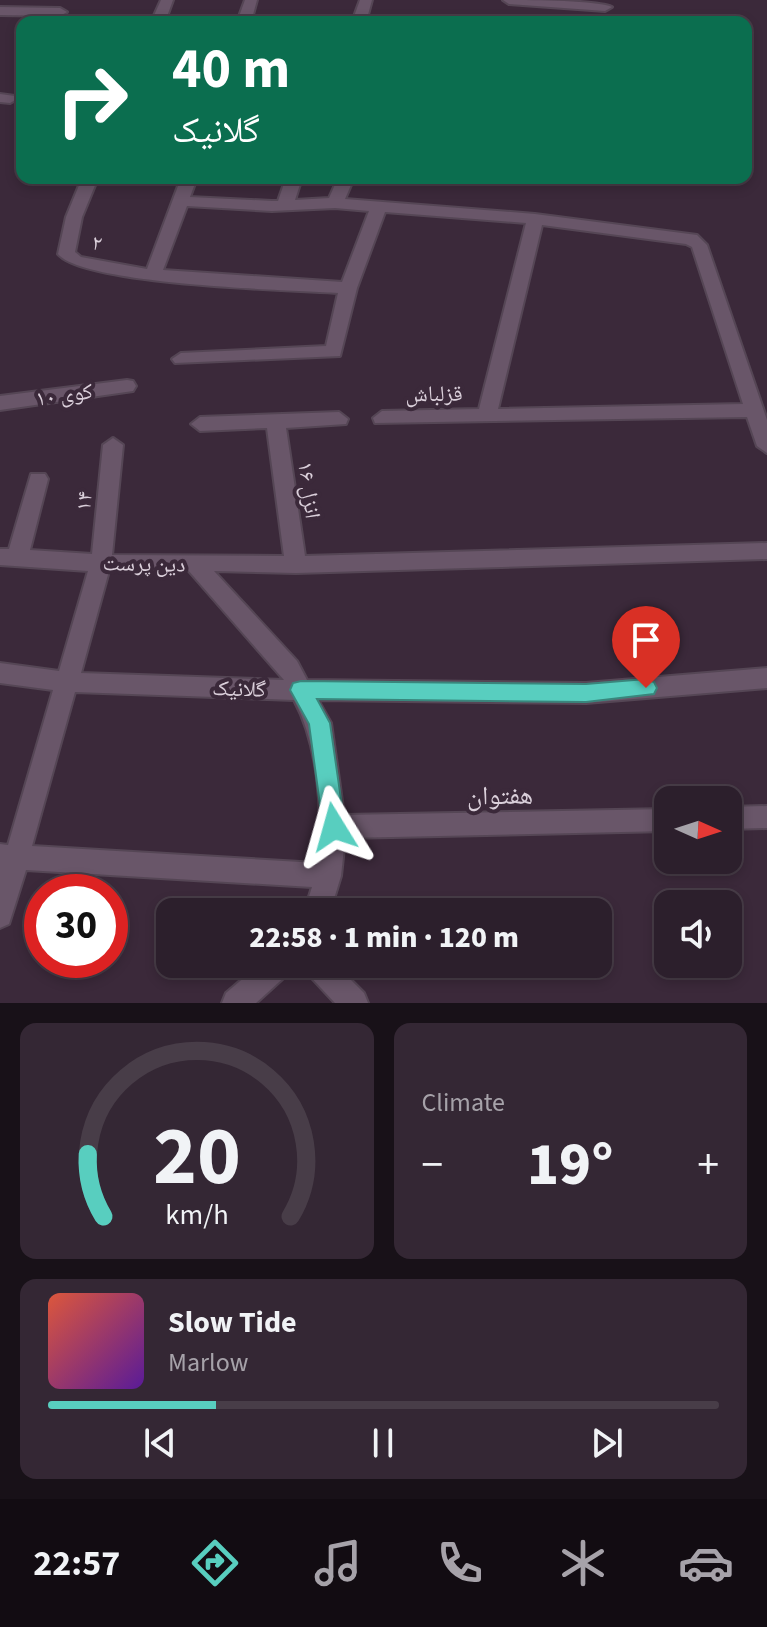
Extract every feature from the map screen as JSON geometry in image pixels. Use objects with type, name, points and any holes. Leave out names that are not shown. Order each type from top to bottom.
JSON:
[{"type":"street","points":[[509,0],[605,7]]},
{"type":"street","points":[[0,11],[60,12]]},
{"type":"street","name":"۲","points":[[88,184],[74,217],[66,254],[76,261],[153,275]]},
{"type":"street","points":[[187,184],[153,275],[348,288]]},
{"type":"street","points":[[285,205],[292,184]]},
{"type":"street","points":[[335,203],[343,184]]},
{"type":"street","points":[[181,201],[285,205],[335,203],[378,209],[535,219],[691,239],[699,245],[767,446]]},
{"type":"street","points":[[181,359],[334,352],[348,288],[378,209]]},
{"type":"street","points":[[487,415],[535,219]]},
{"type":"street","name":"کوی ۱۰","points":[[0,403],[127,386]]},
{"type":"street","name":"قزلباش","points":[[382,418],[754,410]]},
{"type":"street","points":[[200,424],[339,419]]},
{"type":"street","name":"۱۶ انزل","points":[[276,422],[296,565]]},
{"type":"street","name":"۱۴","points":[[9,857],[68,682],[101,563],[113,445]]},
{"type":"street","points":[[8,558],[38,479]]},
{"type":"street","points":[[193,562],[296,565],[767,551]]},
{"type":"street","name":"دین پرست","points":[[8,558],[101,563],[193,562],[295,679],[319,723],[334,827],[328,876],[321,898]]},
{"type":"street","name":"گلانیک","points":[[0,673],[68,682],[295,679],[586,693],[767,678]]},
{"type":"street","points":[[742,818],[767,817],[767,826]]},
{"type":"street","name":"هفتوان","points":[[334,827],[654,820]]},
{"type":"street","points":[[0,915],[9,857],[328,876]]},
{"type":"street","points":[[236,1003],[264,978]]},
{"type":"street","points":[[330,978],[354,1003]]},
{"type":"route","points":[[334,827],[319,723],[301,690],[586,693],[646,688]]}]
